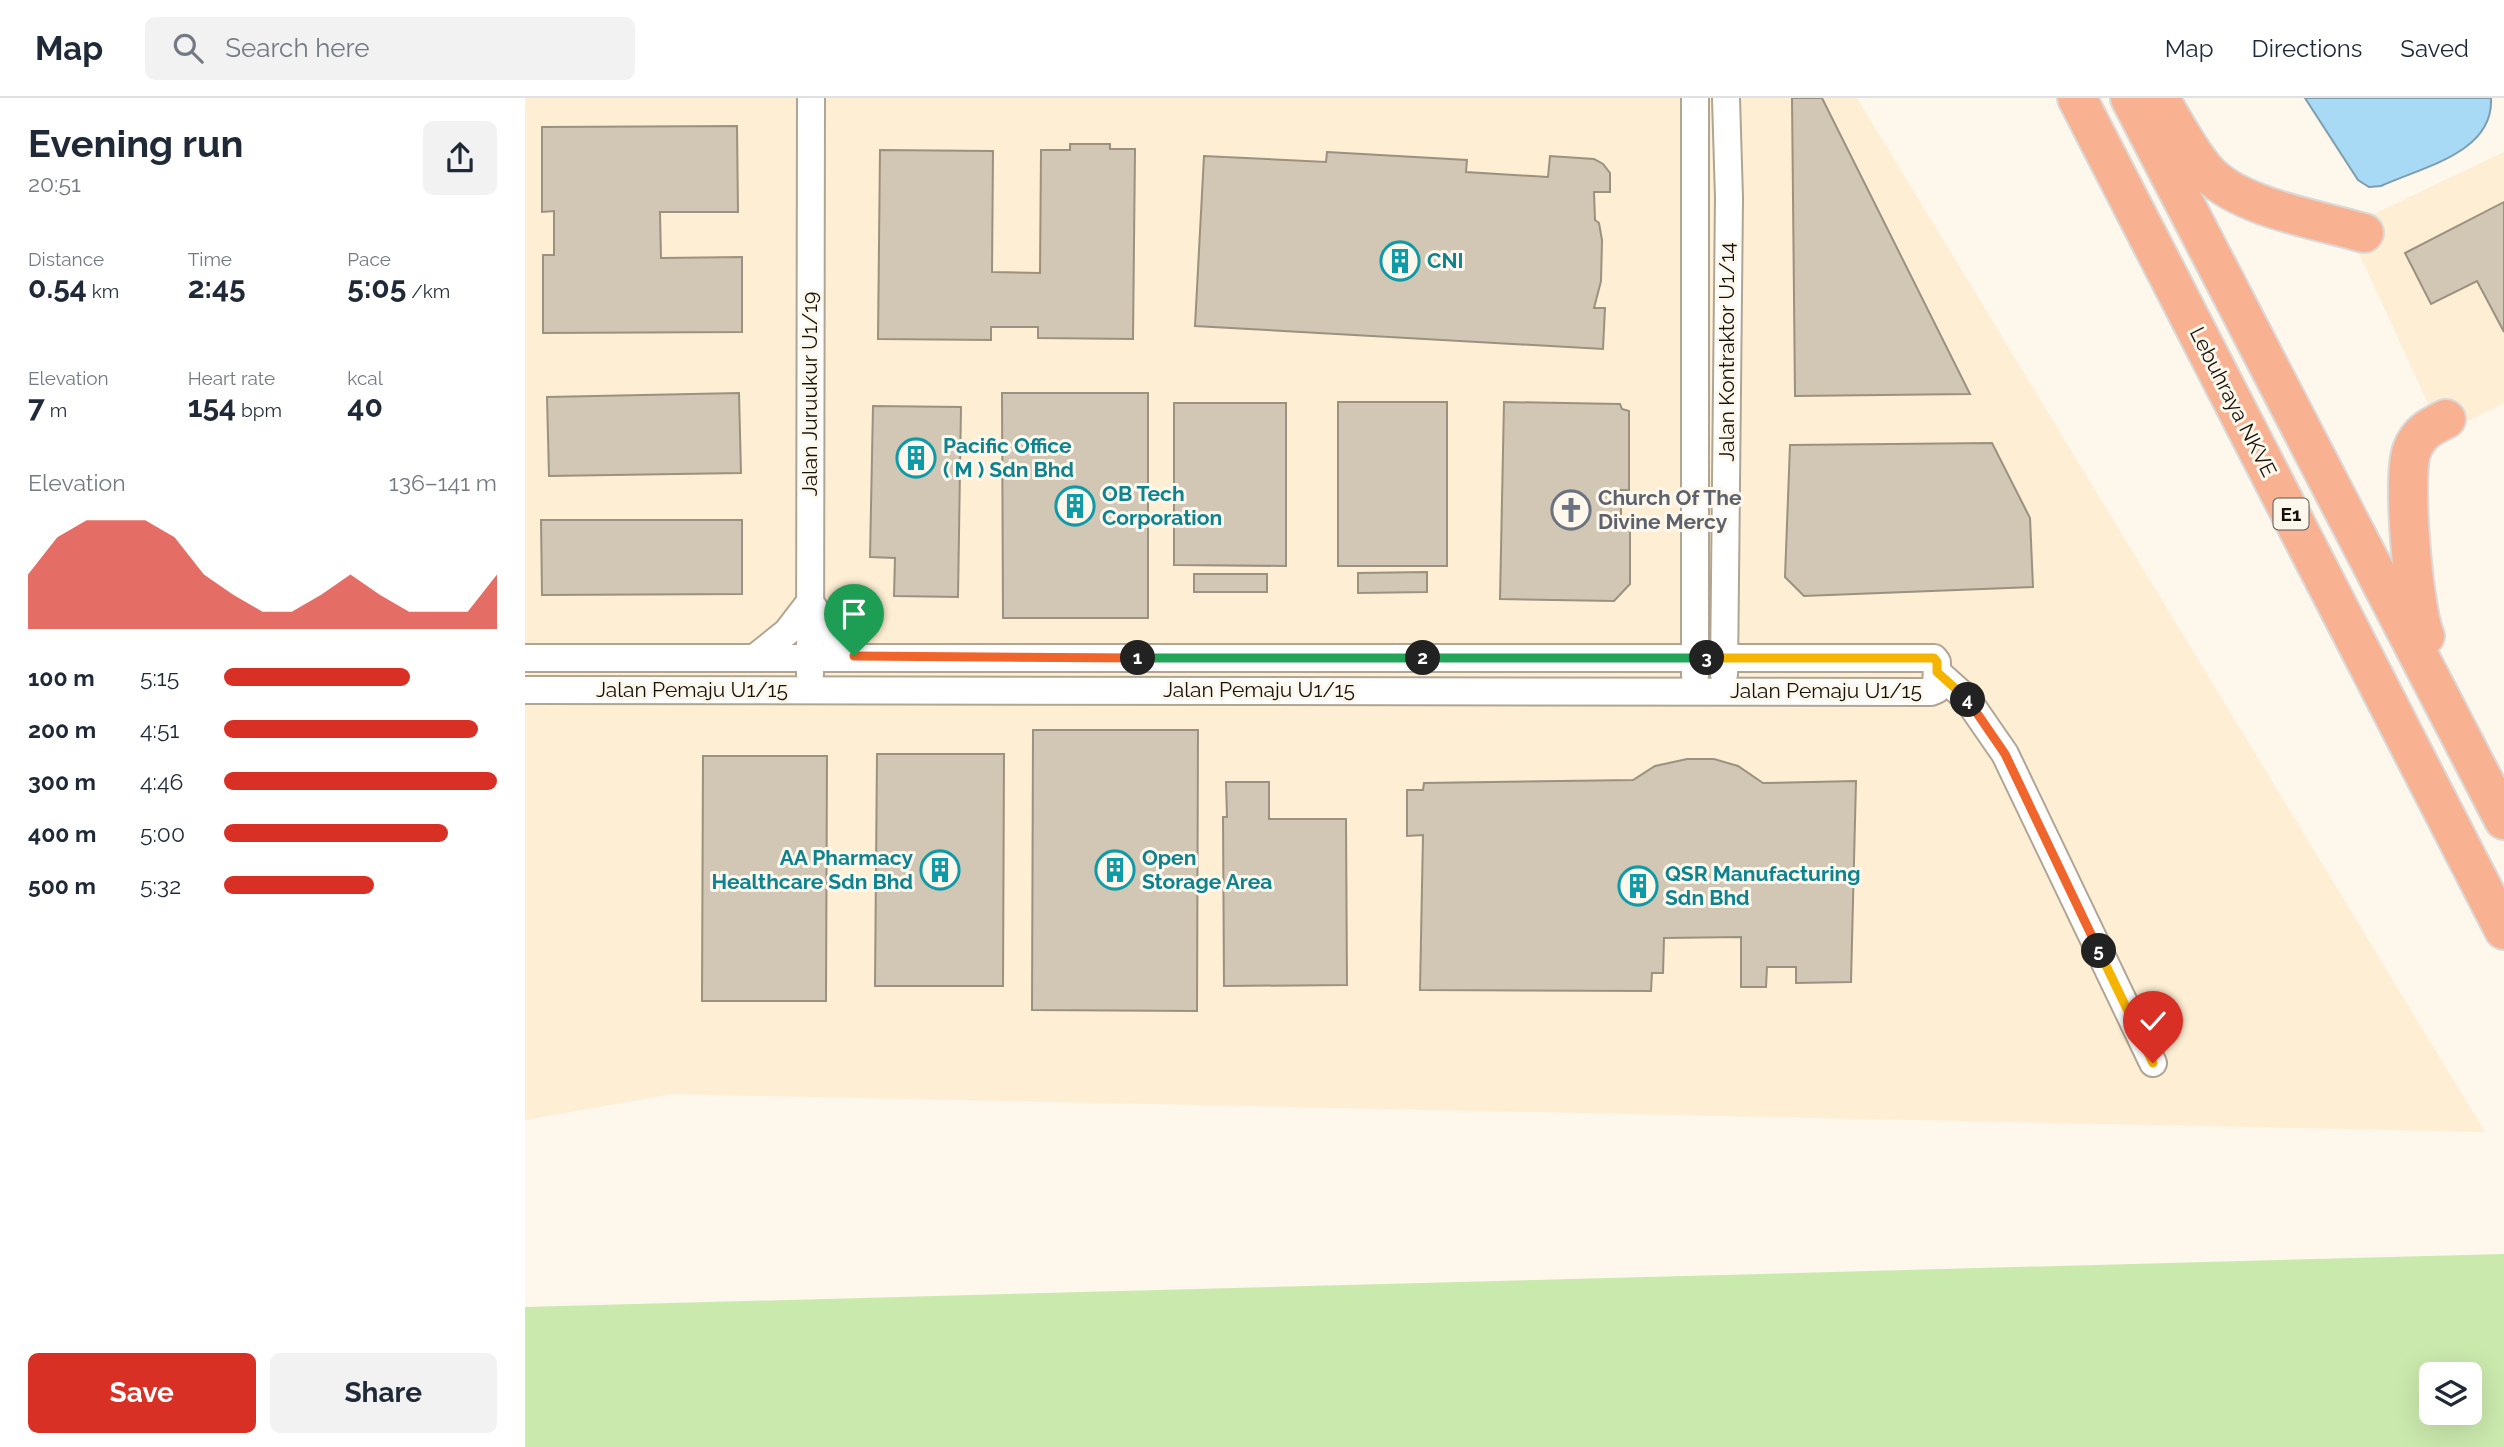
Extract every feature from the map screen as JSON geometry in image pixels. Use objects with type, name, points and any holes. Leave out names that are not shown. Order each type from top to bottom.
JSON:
[{"type":"highway","name":"Lebuhraya NKVE","points":[[2077,98],[2504,930]]},
{"type":"highway","name":"E1","points":[[2130,98],[2497,806]]},
{"type":"highway","points":[[2159,98],[2209,174],[2231,189],[2252,200],[2364,233]]},
{"type":"highway","points":[[2446,419],[2421,431],[2411,451],[2408,475],[2414,599],[2421,626],[2497,806]]},
{"type":"street","name":"Jalan Juruukur U1/19","points":[[810,689],[811,98]]},
{"type":"street","name":"Jalan Kontraktor U1/14","points":[[1695,98],[1695,691]]},
{"type":"street","name":"Jalan Kontraktor U1/14","points":[[1724,691],[1729,198],[1727,98]]},
{"type":"street","points":[[757,656],[787,632],[810,601],[831,634],[854,656]]},
{"type":"street","name":"Jalan Pemaju U1/15","points":[[525,658],[1934,658],[1937,662],[1936,690],[1931,692],[525,690]]},
{"type":"street","points":[[1937,672],[1968,699],[2005,754],[2153,1063]]},
{"type":"shaded area","points":[[525,98],[1857,98],[2485,1132],[672,1094],[525,1120]]},
{"type":"shaded area","points":[[2504,152],[2504,403],[2442,434],[2353,240],[2361,220]]},
{"type":"green space","points":[[2504,1254],[2504,1447],[525,1447],[525,1307]]},
{"type":"water","points":[[2305,98],[2491,98],[2489,117],[2481,132],[2468,145],[2435,164],[2381,186],[2369,187],[2358,180]]},
{"type":"building","points":[[1792,98],[1822,98],[1970,394],[1795,396]]},
{"type":"building","points":[[737,126],[738,212],[660,212],[661,258],[742,257],[742,332],[543,333],[543,255],[554,255],[554,211],[542,212],[542,127]]},
{"type":"building","points":[[1070,144],[1110,144],[1110,149],[1135,149],[1133,339],[1038,338],[1038,327],[991,327],[991,340],[878,339],[880,150],[993,151],[992,272],[1040,273],[1041,150],[1070,150]]},
{"type":"building","name":"CNI","points":[[1327,152],[1467,160],[1466,172],[1548,177],[1550,156],[1594,159],[1603,164],[1610,173],[1610,192],[1594,192],[1595,220],[1599,223],[1602,240],[1601,281],[1594,308],[1605,308],[1603,349],[1195,326],[1204,156],[1326,162]]},
{"type":"building","points":[[2504,202],[2504,332],[2477,281],[2431,304],[2405,253]]},
{"type":"building","points":[[739,393],[741,473],[549,476],[547,397]]},
{"type":"building","name":"OB Tech Corporation","points":[[1002,393],[1148,393],[1148,618],[1003,618]]},
{"type":"building","points":[[1338,402],[1447,402],[1447,566],[1338,566]]},
{"type":"building","points":[[1504,402],[1620,404],[1622,409],[1629,411],[1629,490],[1621,490],[1621,525],[1630,525],[1630,584],[1614,601],[1500,599]]},
{"type":"building","points":[[1174,403],[1286,403],[1286,566],[1174,565]]},
{"type":"building","name":"Pacific Office ( M ) Sdn Bhd","points":[[873,406],[961,407],[958,597],[894,596],[895,558],[870,557]]},
{"type":"building","points":[[1992,443],[2030,518],[2033,587],[1804,596],[1785,577],[1790,445]]},
{"type":"building","points":[[541,520],[742,520],[742,594],[542,595]]},
{"type":"building","points":[[1427,572],[1427,592],[1358,593],[1358,573]]},
{"type":"building","points":[[1194,574],[1267,574],[1267,592],[1194,592]]},
{"type":"building","name":"Open Storage Area","points":[[1033,730],[1198,730],[1197,1011],[1032,1010]]},
{"type":"building","name":"AA Pharmacy Healthcare Sdn Bhd","points":[[877,754],[1004,754],[1003,986],[875,986]]},
{"type":"building","points":[[703,756],[827,756],[826,1001],[702,1001]]},
{"type":"building","name":"QSR Manufacturing Sdn Bhd","points":[[1687,759],[1714,759],[1738,766],[1763,783],[1856,781],[1851,982],[1796,983],[1796,967],[1767,967],[1766,987],[1741,987],[1741,937],[1664,938],[1663,973],[1652,973],[1651,991],[1420,990],[1423,835],[1407,836],[1407,790],[1423,790],[1424,783],[1633,780],[1655,766]]},
{"type":"building","points":[[1226,782],[1269,782],[1269,819],[1346,819],[1347,985],[1224,986],[1223,817],[1227,817]]},
{"type":"place","name":"CNI","points":[[1400,261]]},
{"type":"place","name":"Pacific Office ( M ) Sdn Bhd","points":[[916,458]]},
{"type":"place","name":"OB Tech Corporation","points":[[1075,506]]},
{"type":"place","name":"Church Of The Divine Mercy","points":[[1571,510]]},
{"type":"place","name":"AA Pharmacy Healthcare Sdn Bhd","points":[[940,870]]},
{"type":"place","name":"Open Storage Area","points":[[1115,870]]},
{"type":"place","name":"QSR Manufacturing Sdn Bhd","points":[[1638,886]]},
{"type":"route","points":[[854,656],[1303,659],[1934,658],[1937,672],[1968,699],[2005,754],[2153,1063]]}]
